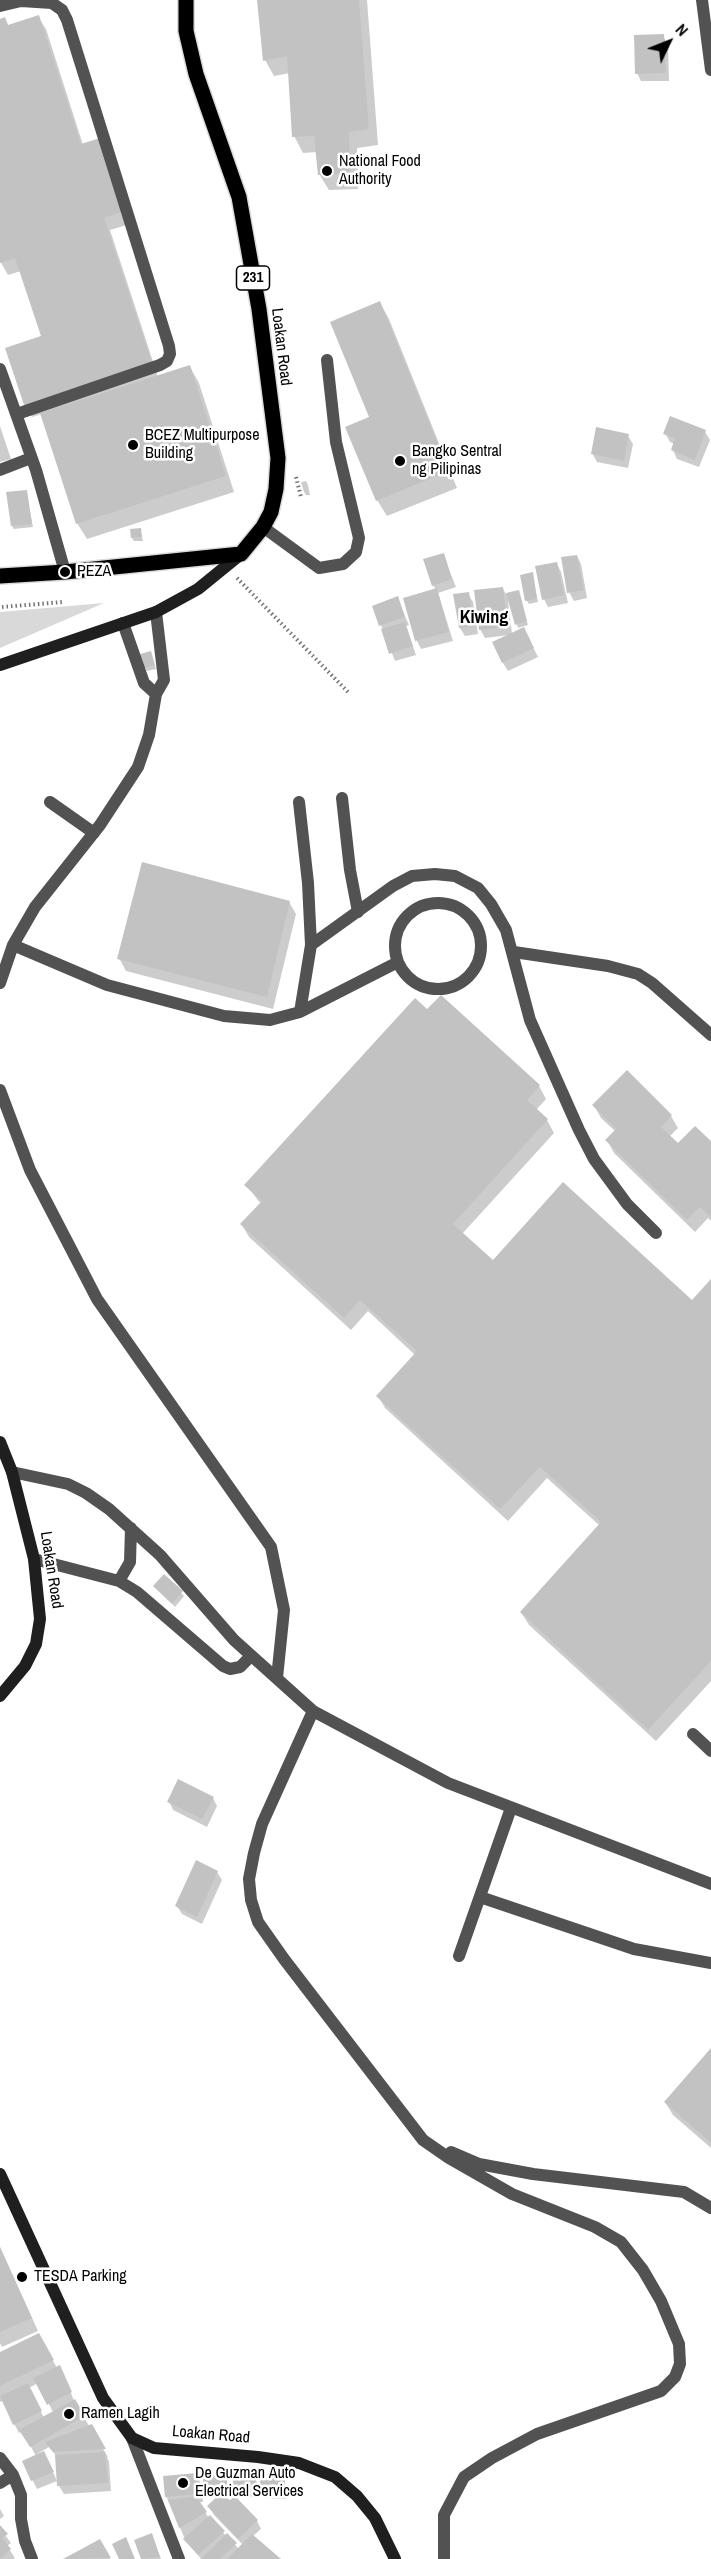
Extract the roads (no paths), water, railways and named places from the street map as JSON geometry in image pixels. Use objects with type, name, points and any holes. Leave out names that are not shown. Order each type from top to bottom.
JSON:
[{"type":"main road","name":"Loakan Road","points":[[0,665],[156,612],[198,589],[241,554],[263,527],[271,512],[276,489],[278,458],[259,309],[239,196],[196,74],[186,31],[186,0]]},
{"type":"main road","points":[[0,576],[65,572],[241,554]]},
{"type":"main road","name":"Loakan Road","points":[[0,1442],[12,1472],[34,1559],[40,1618],[36,1644],[25,1666],[0,1696]]},
{"type":"main road","points":[[0,2174],[103,2398],[132,2438]]},
{"type":"main road","name":"Loakan Road","points":[[132,2438],[154,2448],[299,2463],[335,2477],[357,2496],[375,2518],[395,2559]]},
{"type":"street","points":[[702,0],[711,70]]},
{"type":"street","points":[[0,6],[21,1],[52,3],[62,10],[67,20],[170,354],[167,361],[160,365],[17,414]]},
{"type":"street","points":[[263,527],[319,568],[343,564],[356,552],[359,538],[336,442],[327,360]]},
{"type":"street","points":[[0,369],[17,414],[65,572]]},
{"type":"street","points":[[0,470],[31,458]]},
{"type":"street","points":[[0,983],[13,945],[34,907],[94,833],[138,767],[149,735],[156,694],[164,680],[156,612]]},
{"type":"street","points":[[123,623],[144,683],[156,694]]},
{"type":"street","points":[[342,798],[350,870],[358,912]]},
{"type":"street","points":[[50,802],[94,833]]},
{"type":"street","points":[[300,802],[311,945],[300,1012]]},
{"type":"street","points":[[311,945],[393,886],[412,876],[435,874],[455,876],[478,888],[491,904],[506,930],[514,952],[530,1020],[579,1130],[594,1159],[627,1204],[656,1233]]},
{"type":"street","points":[[444,903],[465,912],[479,930],[482,952],[473,973],[455,987],[432,989],[411,980],[398,962],[395,939],[404,918],[419,908],[444,903]]},
{"type":"street","points":[[13,945],[107,985],[224,1016],[270,1020],[300,1012],[398,962]]},
{"type":"street","points":[[514,952],[608,966],[638,974],[652,983],[711,1035]]},
{"type":"street","points":[[0,1090],[30,1170],[97,1299],[271,1547],[284,1610],[282,1648],[277,1678]]},
{"type":"street","points":[[12,1472],[68,1484],[86,1493],[131,1528],[160,1555],[251,1656],[313,1711],[448,1783],[711,1884]]},
{"type":"street","points":[[119,1581],[130,1562],[131,1528]]},
{"type":"street","points":[[34,1559],[119,1581],[137,1592],[223,1666],[235,1670],[251,1656]]},
{"type":"street","points":[[313,1711],[262,1824],[249,1880],[251,1900],[258,1922],[423,2140],[449,2158],[512,2194],[576,2219],[621,2242],[643,2270],[661,2301],[679,2344],[680,2364],[675,2377],[661,2391],[537,2434],[492,2458],[464,2477],[444,2515],[444,2559]]},
{"type":"street","points":[[693,1734],[711,1751]]},
{"type":"street","points":[[459,1956],[511,1808]]},
{"type":"street","points":[[480,1897],[634,1949],[711,1963]]},
{"type":"street","points":[[423,2140],[479,2164],[533,2174],[684,2192],[711,2208]]},
{"type":"street","points":[[132,2438],[179,2559]]},
{"type":"street","points":[[0,2458],[13,2475],[21,2495],[23,2530],[32,2559]]},
{"type":"street","points":[[0,2483],[13,2475]]},
{"type":"place","name":"National Food Authority","points":[[327,171]]},
{"type":"place","name":"BCEZ Multipurpose Building","points":[[133,445]]},
{"type":"place","name":"Bangko Sentral ng Pilipinas","points":[[400,461]]},
{"type":"place","name":"PEZA","points":[[65,572]]},
{"type":"place","name":"TESDA Parking","points":[[22,2277]]},
{"type":"place","name":"Ramen Lagih","points":[[69,2414]]},
{"type":"place","name":"De Guzman Auto Electrical Services","points":[[183,2483]]},
{"type":"district","name":"Kiwing","points":[[484,618]]}]
